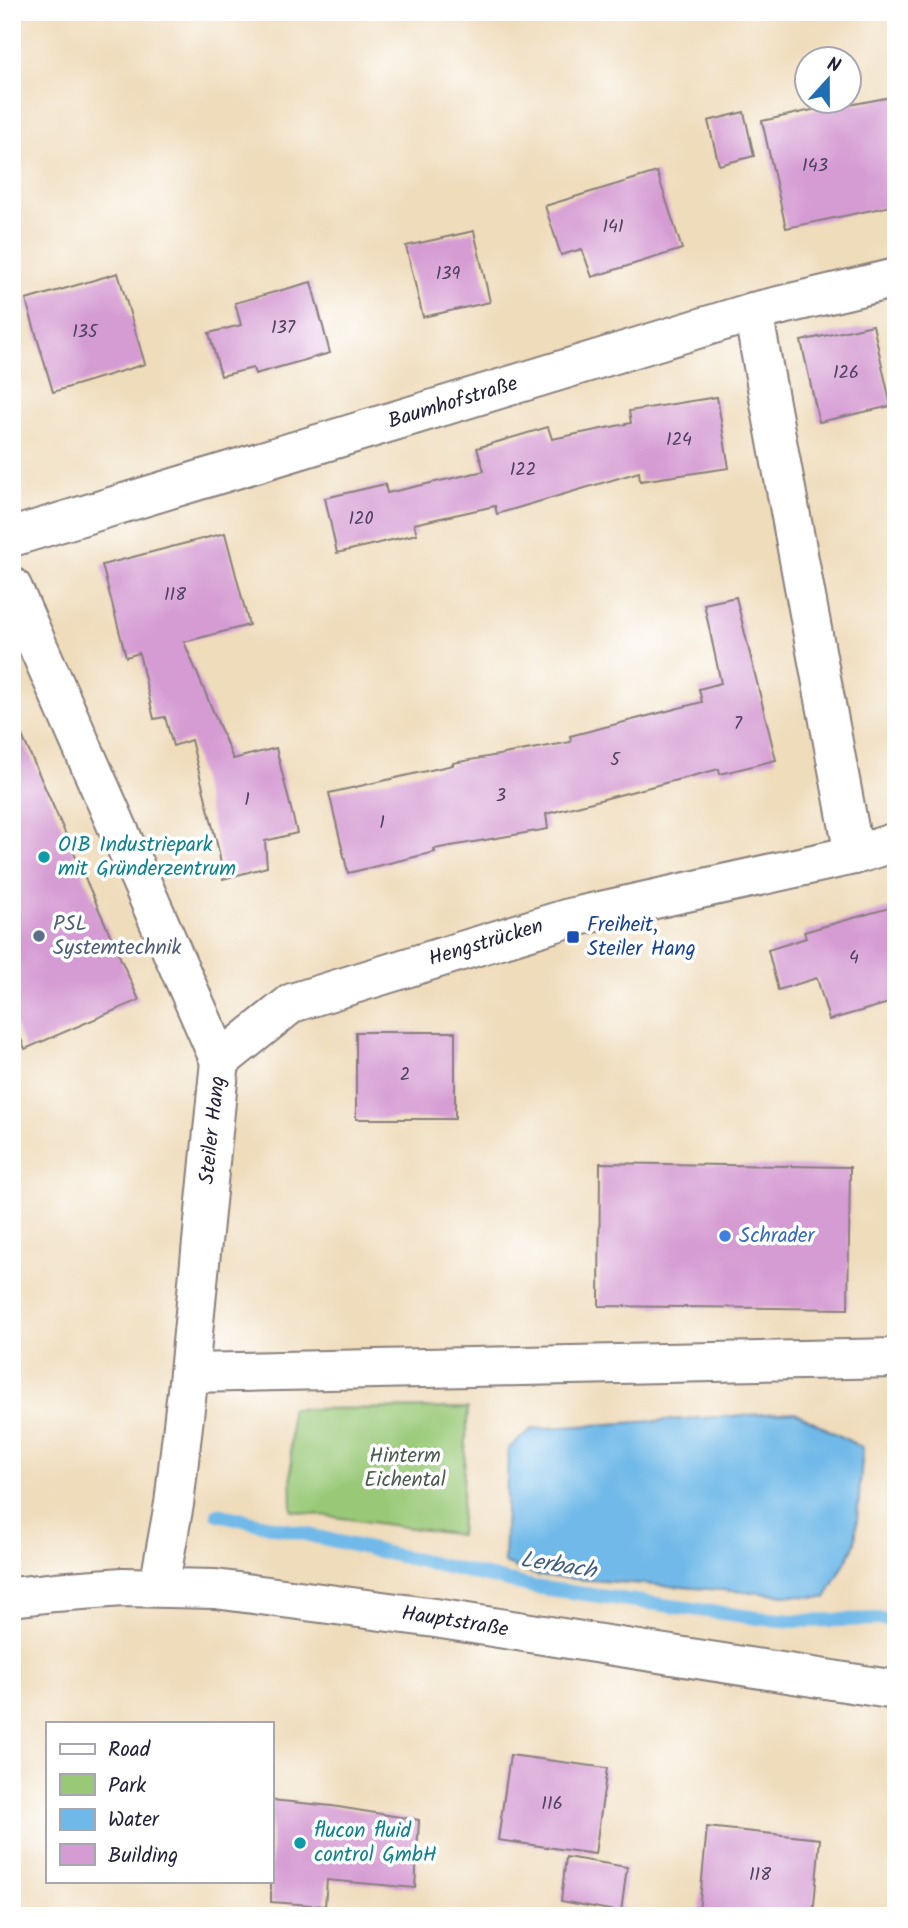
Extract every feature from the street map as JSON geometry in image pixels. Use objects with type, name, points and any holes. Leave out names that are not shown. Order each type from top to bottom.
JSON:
[{"type":"street","name":"Baumhofstraße","points":[[12,537],[752,312],[896,278]]},
{"type":"street","points":[[752,312],[854,855]]},
{"type":"street","name":"Steiler Hang","points":[[12,587],[220,1061],[174,1504],[159,1587]]},
{"type":"street","name":"Hengstrücken","points":[[220,1061],[292,1003],[569,918],[854,855],[896,842]]},
{"type":"street","points":[[189,1373],[896,1358]]},
{"type":"street","name":"Hauptstraße","points":[[12,1597],[159,1587],[228,1591],[435,1618],[896,1690]]},
{"type":"green space","name":"Hinterm Eichental","points":[[468,1408],[460,1535],[292,1511],[290,1409]]},
{"type":"water","points":[[795,1412],[863,1448],[855,1544],[826,1598],[538,1576],[504,1563],[508,1449],[532,1429]]},
{"type":"building","points":[[896,96],[896,205],[786,228],[762,121],[792,114],[862,116],[862,103]]},
{"type":"building","points":[[744,112],[754,156],[719,165],[708,121]]},
{"type":"building","points":[[657,172],[682,249],[592,277],[582,249],[561,255],[545,206]]},
{"type":"building","points":[[474,231],[490,302],[423,317],[406,246]]},
{"type":"building","points":[[118,273],[145,364],[53,392],[26,300]]},
{"type":"building","points":[[311,282],[330,353],[255,374],[253,368],[221,376],[209,333],[241,325],[235,303]]},
{"type":"building","points":[[873,325],[891,406],[819,422],[801,341]]},
{"type":"building","points":[[717,397],[729,468],[640,481],[639,472],[497,514],[495,506],[414,524],[417,534],[337,553],[325,498],[385,484],[387,493],[484,471],[477,448],[548,427],[552,439],[631,423],[629,411]]},
{"type":"building","points":[[225,533],[249,625],[184,642],[233,759],[276,748],[297,833],[265,841],[267,867],[223,879],[219,852],[191,740],[173,746],[165,717],[154,719],[139,653],[126,657],[102,565]]},
{"type":"building","points":[[736,597],[776,760],[720,774],[719,769],[546,814],[548,829],[434,849],[435,852],[348,873],[329,793],[453,763],[571,742],[570,736],[702,702],[699,689],[721,683],[704,604]]},
{"type":"building","name":"OIB Industriepark mit Gründerzentrum","points":[[12,713],[139,1000],[25,1049],[12,1018]]},
{"type":"building","points":[[896,906],[896,1001],[829,1020],[817,978],[778,990],[768,950],[806,938],[804,932]]},
{"type":"building","points":[[356,1032],[455,1032],[455,1119],[356,1119]]},
{"type":"building","name":"Schrader","points":[[600,1163],[850,1167],[848,1309],[599,1306]]},
{"type":"building","points":[[510,1755],[607,1768],[595,1854],[498,1840]]},
{"type":"building","points":[[273,1800],[332,1806],[419,1820],[415,1888],[327,1880],[325,1906],[271,1902]]},
{"type":"building","points":[[707,1827],[820,1839],[813,1916],[751,1916],[699,1911]]},
{"type":"building","points":[[566,1857],[627,1867],[621,1912],[561,1901]]},
{"type":"waterway","name":"Lerbach","points":[[218,1514],[534,1587],[758,1618],[794,1621],[882,1619],[896,1623]]},
{"type":"place","name":"OIB Industriepark mit Gründerzentrum","points":[[44,857]]},
{"type":"place","name":"PSL Systemtechnik","points":[[39,936]]},
{"type":"place","name":"Freiheit, Steiler Hang","points":[[573,937]]},
{"type":"place","name":"Schrader","points":[[725,1236]]},
{"type":"place","name":"flucon fluid control GmbH","points":[[300,1843]]}]
